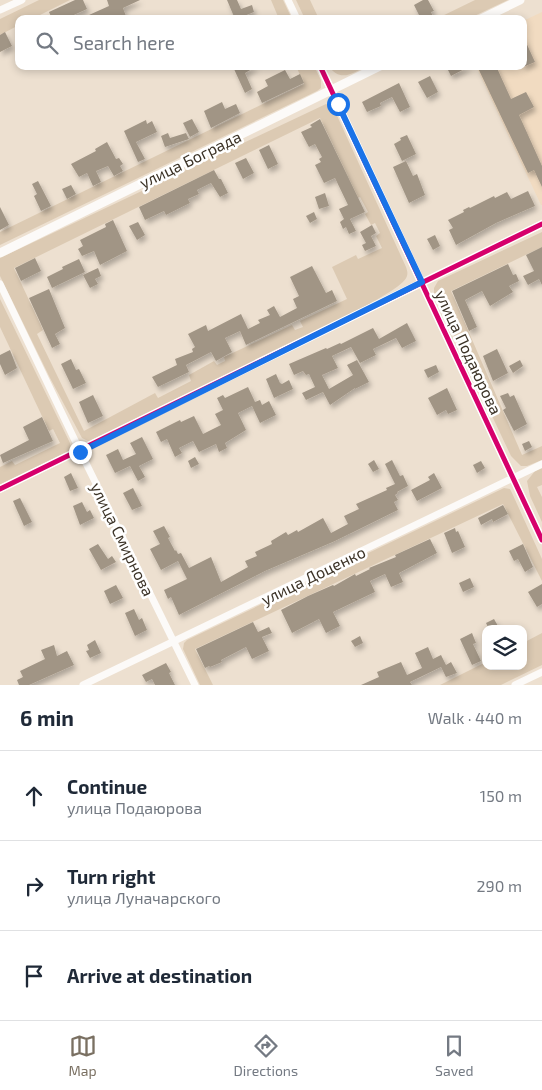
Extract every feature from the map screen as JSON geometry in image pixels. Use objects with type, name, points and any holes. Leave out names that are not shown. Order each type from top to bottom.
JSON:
[{"type":"street","points":[[0,10],[22,0]]},
{"type":"street","points":[[288,0],[295,15]]},
{"type":"street","points":[[489,15],[520,0]]},
{"type":"street","name":"улица Подаюрова","points":[[322,70],[542,540]]},
{"type":"street","name":"улица Бограда","points":[[0,252],[371,70]]},
{"type":"street","points":[[0,490],[542,224]]},
{"type":"street","name":"улица Смирнова","points":[[0,284],[80,452],[195,685]]},
{"type":"street","name":"улица Доценко","points":[[83,685],[542,464]]},
{"type":"street","points":[[515,685],[542,672]]},
{"type":"shaded area","points":[[39,0],[70,0],[40,15],[15,15],[15,27],[0,35],[0,19]]},
{"type":"shaded area","points":[[271,0],[283,0],[290,15],[277,15]]},
{"type":"shaded area","points":[[296,0],[310,0],[317,15],[303,15]]},
{"type":"shaded area","points":[[475,0],[508,0],[476,15],[444,15]]},
{"type":"shaded area","points":[[542,12],[542,205],[478,70],[527,70],[527,19]]},
{"type":"shaded area","points":[[298,70],[316,70],[321,80],[321,88],[317,91],[0,245],[0,232],[304,84]]},
{"type":"shaded area","points":[[360,70],[347,75],[338,74],[333,71]]},
{"type":"shaded area","points":[[326,104],[334,109],[406,267],[407,276],[401,284],[366,306],[90,442],[82,438],[0,276],[0,258]],"holes":[[[320,118],[358,198],[360,197],[368,212],[365,214],[371,225],[375,223],[380,233],[376,236],[382,248],[358,259],[356,255],[332,267],[347,299],[300,321],[303,327],[295,330],[292,325],[224,357],[225,361],[217,365],[214,361],[189,375],[191,381],[158,398],[155,393],[84,431],[37,334],[43,330],[14,268]]]},
{"type":"shaded area","points":[[542,232],[542,247],[451,291],[522,455],[542,446],[542,460],[527,466],[521,466],[511,456],[434,293],[434,288],[438,281]]},
{"type":"shaded area","points":[[0,299],[71,448],[69,453],[0,486],[0,467],[12,461],[15,465],[60,443],[53,429],[49,431],[0,327]]},
{"type":"shaded area","points":[[542,468],[542,485],[537,487],[542,497],[542,522],[530,496],[527,481],[535,471]]},
{"type":"shaded area","points":[[504,488],[510,489],[542,559],[542,581],[503,504],[195,649],[213,685],[200,685],[183,649],[184,643],[187,640]]},
{"type":"shaded area","points":[[542,633],[542,665],[501,685],[440,685],[482,664],[482,670],[527,670],[527,641]]},
{"type":"building","points":[[75,0],[83,0],[87,9],[74,15],[50,15],[49,12]]},
{"type":"building","points":[[107,0],[140,0],[123,8],[126,15],[89,15],[109,6]]},
{"type":"building","points":[[227,0],[237,0],[241,9],[252,5],[254,12],[246,15],[233,15]]},
{"type":"building","points":[[423,0],[428,0],[434,11],[431,12],[432,15],[419,15],[414,5]]},
{"type":"building","points":[[5,32],[12,46],[0,52],[0,35]]},
{"type":"building","points":[[527,45],[535,62],[527,65]]},
{"type":"building","points":[[234,70],[250,70],[245,73],[252,89],[245,93]]},
{"type":"building","points":[[285,70],[290,79],[300,74],[304,83],[262,103],[257,92],[268,86],[265,80]]},
{"type":"building","points":[[448,70],[462,70],[451,76]]},
{"type":"building","points":[[479,70],[498,70],[511,99],[526,92],[534,107],[519,115],[542,166],[542,187],[534,170],[528,173]]},
{"type":"building","points":[[430,76],[438,92],[427,98],[418,82]]},
{"type":"building","points":[[399,83],[410,107],[400,112],[392,97],[380,103],[381,106],[367,112],[362,102]]},
{"type":"building","points":[[222,102],[225,109],[236,104],[240,113],[211,128],[204,111]]},
{"type":"building","points":[[192,119],[199,132],[190,137],[183,123]]},
{"type":"building","points":[[320,119],[365,212],[350,219],[356,231],[349,234],[346,227],[343,229],[340,222],[344,219],[339,209],[348,205],[335,178],[324,183],[315,165],[321,162],[319,159],[322,157],[315,144],[309,147],[301,132],[312,127],[310,125]]},
{"type":"building","points":[[146,120],[147,124],[152,121],[157,132],[136,142],[145,159],[138,162],[124,131]]},
{"type":"building","points":[[168,133],[170,138],[186,133],[189,139],[165,147],[161,136]]},
{"type":"building","points":[[407,135],[416,154],[402,161],[394,144],[401,140],[400,138]]},
{"type":"building","points":[[107,142],[116,159],[119,158],[123,164],[120,166],[123,171],[114,176],[108,166],[96,171],[101,182],[93,186],[87,173],[79,177],[71,164],[96,151],[95,149]]},
{"type":"building","points":[[269,145],[278,164],[268,169],[259,150]]},
{"type":"building","points":[[246,158],[254,173],[243,179],[235,163]]},
{"type":"building","points":[[406,161],[413,176],[417,174],[425,195],[409,203],[393,167]]},
{"type":"building","points":[[214,170],[228,193],[220,197],[211,183],[197,190],[199,194],[188,199],[190,203],[166,215],[164,211],[145,220],[139,207]]},
{"type":"building","points":[[38,181],[51,206],[41,211],[34,196],[37,194],[32,184]]},
{"type":"building","points":[[71,185],[76,194],[67,199],[62,189]]},
{"type":"building","points":[[528,191],[535,206],[496,223],[456,245],[449,230],[453,228],[448,220],[464,212],[463,210],[494,196],[495,198],[507,192],[511,199]]},
{"type":"building","points":[[325,193],[329,206],[319,209],[315,197]]},
{"type":"building","points":[[0,207],[9,225],[0,230]]},
{"type":"building","points":[[314,212],[317,219],[310,223],[306,216]]},
{"type":"building","points":[[113,220],[127,251],[100,265],[94,251],[82,256],[78,249],[83,246],[80,240],[106,227],[105,224]]},
{"type":"building","points":[[138,222],[145,235],[137,240],[129,226]]},
{"type":"building","points":[[372,225],[376,233],[371,236],[376,246],[365,251],[362,245],[366,243],[360,232]]},
{"type":"building","points":[[435,235],[440,246],[433,250],[427,239]]},
{"type":"building","points":[[542,247],[542,285],[539,279],[528,285],[523,276],[534,271],[526,255]]},
{"type":"building","points":[[35,258],[41,271],[21,281],[15,268]]},
{"type":"building","points":[[79,259],[85,272],[52,288],[47,277]]},
{"type":"building","points":[[508,264],[513,275],[516,274],[519,281],[509,286],[513,292],[490,306],[482,291],[465,300],[477,327],[469,331],[452,291]]},
{"type":"building","points":[[312,266],[326,293],[332,290],[337,301],[246,345],[240,331],[225,338],[232,352],[216,361],[211,352],[186,365],[189,372],[158,387],[152,377],[177,365],[175,359],[193,352],[192,349],[195,347],[188,334],[206,325],[208,331],[241,314],[248,329],[260,323],[258,320],[270,315],[267,310],[274,306],[280,317],[297,308],[293,299],[299,296],[290,277]]},
{"type":"building","points":[[98,268],[101,276],[95,279],[98,284],[90,288],[83,275]]},
{"type":"building","points":[[49,289],[65,328],[55,334],[60,344],[52,348],[29,298]]},
{"type":"building","points":[[407,323],[416,341],[402,348],[396,338],[373,349],[376,355],[360,363],[351,347],[332,356],[338,368],[322,375],[329,389],[353,375],[347,365],[357,360],[369,382],[355,388],[330,405],[323,392],[306,400],[302,393],[315,387],[309,374],[306,375],[303,371],[294,375],[289,364],[326,348],[341,344],[373,328],[379,339]]},
{"type":"building","points":[[497,349],[508,373],[493,381],[483,356]]},
{"type":"building","points":[[10,350],[17,368],[5,375],[0,364],[0,355]]},
{"type":"building","points":[[71,359],[76,370],[79,369],[86,383],[73,389],[61,364]]},
{"type":"building","points":[[520,360],[523,366],[513,373],[509,366]]},
{"type":"building","points":[[436,365],[439,372],[428,378],[424,370]]},
{"type":"building","points":[[276,374],[282,384],[289,380],[293,389],[274,398],[266,379]]},
{"type":"building","points":[[248,387],[255,402],[260,400],[262,405],[269,401],[276,415],[260,423],[252,406],[238,413],[246,430],[225,443],[227,448],[219,452],[216,444],[199,452],[193,441],[179,448],[182,453],[175,457],[167,439],[161,442],[156,432],[180,420],[181,422],[194,416],[203,434],[221,425],[215,414],[223,410],[217,398],[223,395],[225,398]]},
{"type":"building","points":[[447,388],[457,410],[448,414],[446,410],[437,415],[428,398]]},
{"type":"building","points":[[508,393],[510,397],[514,395],[527,424],[514,431],[503,410],[506,408],[500,396]]},
{"type":"building","points":[[93,395],[103,416],[88,423],[79,402]]},
{"type":"building","points":[[42,417],[53,441],[3,463],[0,455],[29,440],[23,427]]},
{"type":"building","points":[[142,437],[153,459],[139,466],[145,477],[138,481],[130,466],[115,473],[106,455],[118,449],[123,460],[136,454],[130,443]]},
{"type":"building","points":[[529,441],[532,447],[525,451],[522,444]]},
{"type":"building","points":[[195,457],[199,464],[191,468],[188,461]]},
{"type":"building","points":[[374,460],[379,469],[373,472],[368,464]]},
{"type":"building","points":[[392,460],[400,476],[403,475],[408,486],[395,495],[398,500],[394,502],[398,510],[335,541],[265,571],[179,615],[171,597],[168,599],[164,590],[187,579],[178,561],[161,570],[150,549],[160,544],[153,531],[164,526],[175,551],[178,554],[181,553],[189,568],[211,557],[221,582],[248,567],[245,561],[257,556],[255,552],[272,544],[271,541],[286,532],[288,535],[297,530],[298,532],[323,518],[331,533],[348,524],[344,516],[359,509],[356,504],[387,490],[386,488],[395,484],[385,464]]},
{"type":"building","points":[[481,461],[485,468],[477,473],[473,465]]},
{"type":"building","points":[[71,473],[78,488],[70,491],[64,477]]},
{"type":"building","points":[[434,473],[442,488],[417,501],[411,490],[430,480],[428,477]]},
{"type":"building","points":[[133,488],[142,506],[132,510],[123,493]]},
{"type":"building","points":[[20,498],[32,522],[24,526],[13,501]]},
{"type":"building","points":[[82,502],[87,512],[90,510],[94,518],[80,525],[73,506]]},
{"type":"building","points":[[503,505],[508,514],[493,522],[492,519],[481,525],[478,518]]},
{"type":"building","points":[[455,528],[465,547],[452,553],[444,533]]},
{"type":"building","points":[[430,539],[437,553],[399,573],[403,582],[391,587],[385,574],[370,581],[375,592],[333,612],[340,626],[326,633],[319,619],[292,633],[281,610],[308,596],[334,586],[355,574],[356,576],[369,568],[396,557],[395,555]]},
{"type":"building","points":[[98,544],[108,559],[112,556],[116,562],[101,570],[89,549]]},
{"type":"building","points":[[523,544],[533,567],[525,572],[518,559],[514,561],[509,551]]},
{"type":"building","points":[[470,578],[474,587],[463,592],[459,583]]},
{"type":"building","points":[[542,584],[542,604],[537,607],[528,592]]},
{"type":"building","points":[[116,585],[123,598],[110,604],[104,591]]},
{"type":"building","points":[[134,609],[139,620],[142,618],[147,630],[135,636],[125,613]]},
{"type":"building","points":[[494,619],[497,625],[487,625],[486,623]]},
{"type":"building","points":[[253,622],[258,632],[269,627],[272,633],[262,637],[269,651],[252,659],[246,647],[221,660],[222,662],[205,668],[196,649]]},
{"type":"building","points":[[472,633],[476,643],[473,644],[481,661],[472,665],[460,639]]},
{"type":"building","points":[[360,636],[363,643],[355,647],[351,641]]},
{"type":"building","points":[[95,640],[101,653],[90,658],[86,651],[89,650],[87,645]]},
{"type":"building","points":[[54,645],[57,656],[67,651],[74,665],[29,685],[19,685],[17,680],[23,677],[20,671],[45,659],[41,650]]},
{"type":"building","points":[[428,647],[433,659],[441,655],[446,665],[451,662],[457,673],[446,677],[441,667],[410,682],[412,685],[361,685],[379,677],[377,672],[401,662],[407,675],[422,668],[415,653]]},
{"type":"building","points":[[166,663],[175,685],[155,685],[152,679],[146,682],[142,675]]},
{"type":"cycle path","points":[[322,70],[542,540]]},
{"type":"cycle path","points":[[0,489],[542,224]]},
{"type":"route","points":[[80,452],[422,282],[338,104]]}]
